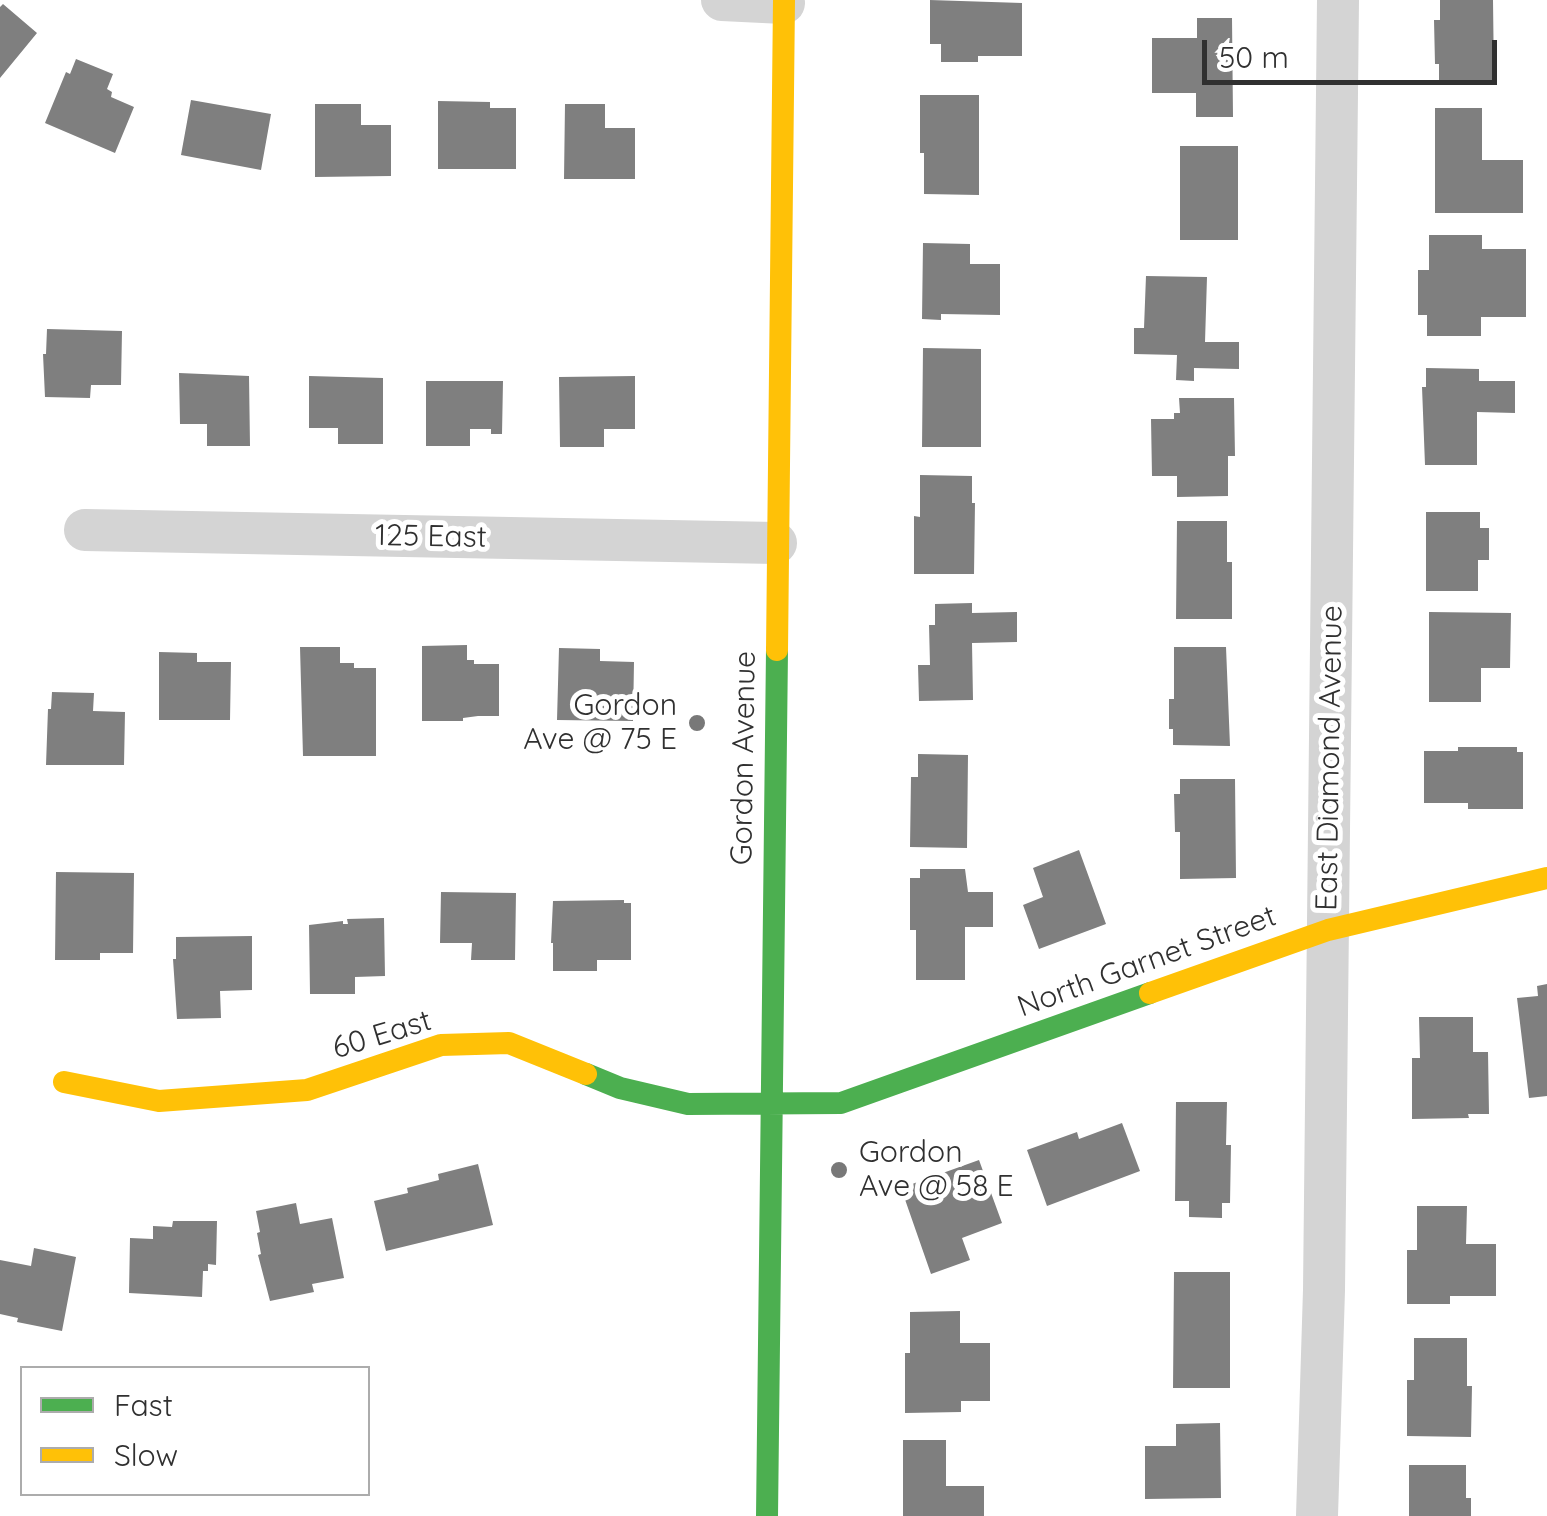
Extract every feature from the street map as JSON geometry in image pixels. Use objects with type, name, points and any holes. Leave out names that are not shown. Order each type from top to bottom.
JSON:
[{"type":"street","points":[[722,0],[784,1]]},
{"type":"street","name":"East Diamond Avenue","points":[[1317,1516],[1324,1290],[1338,0]]},
{"type":"street","name":"Gordon Avenue","points":[[767,1516],[784,1]]},
{"type":"street","name":"125 East","points":[[85,530],[776,543]]},
{"type":"street","name":"North Garnet Street","points":[[770,1105],[842,1103],[1328,930],[1547,878]]},
{"type":"street","name":"60 East","points":[[64,1082],[159,1101],[307,1090],[441,1045],[509,1043],[620,1088],[688,1104],[770,1105]]},
{"type":"building","points":[[930,0],[1022,3],[1022,56],[978,56],[978,62],[941,62],[941,44],[930,44]]},
{"type":"building","points":[[1440,0],[1493,0],[1494,81],[1439,82],[1434,20],[1440,20]]},
{"type":"building","points":[[3,4],[37,33],[0,78],[0,7]]},
{"type":"building","points":[[1197,18],[1232,18],[1233,117],[1196,117],[1196,93],[1152,93],[1152,38],[1197,38]]},
{"type":"building","points":[[76,59],[113,74],[107,89],[112,92],[111,97],[134,107],[115,153],[45,123],[66,72],[70,74]]},
{"type":"building","points":[[920,95],[979,95],[979,195],[924,194]]},
{"type":"building","points":[[191,100],[271,114],[261,170],[181,155]]},
{"type":"building","points":[[438,101],[490,102],[490,108],[516,108],[516,169],[438,169]]},
{"type":"building","points":[[315,104],[361,104],[361,125],[391,125],[391,176],[315,177]]},
{"type":"building","points":[[565,104],[605,104],[605,128],[635,128],[635,179],[564,179]]},
{"type":"building","points":[[1435,108],[1482,108],[1482,160],[1523,160],[1523,213],[1435,213]]},
{"type":"building","points":[[1180,146],[1238,146],[1238,240],[1180,240]]},
{"type":"building","points":[[1429,235],[1482,235],[1482,249],[1526,249],[1526,317],[1481,317],[1481,336],[1427,336],[1427,315],[1418,315],[1418,270],[1429,270]]},
{"type":"building","points":[[923,243],[970,244],[970,264],[1000,264],[1000,315],[941,314],[941,320],[922,319]]},
{"type":"building","points":[[1146,276],[1207,277],[1205,342],[1239,342],[1239,369],[1194,368],[1194,381],[1176,380],[1177,355],[1134,354],[1134,328],[1144,328]]},
{"type":"building","points":[[47,329],[122,331],[121,385],[91,385],[90,398],[45,397],[43,354]]},
{"type":"building","points":[[923,348],[981,349],[981,447],[922,447]]},
{"type":"building","points":[[1426,368],[1479,369],[1479,381],[1515,381],[1515,413],[1477,412],[1477,465],[1425,465],[1422,387],[1426,387]]},
{"type":"building","points":[[179,373],[249,376],[250,446],[207,446],[207,424],[180,424]]},
{"type":"building","points":[[309,376],[383,378],[383,444],[338,444],[338,428],[309,428]]},
{"type":"building","points":[[635,376],[635,429],[604,429],[604,447],[560,447],[559,377]]},
{"type":"building","points":[[426,381],[503,381],[502,434],[491,434],[491,429],[470,429],[470,446],[426,446]]},
{"type":"building","points":[[1179,398],[1234,398],[1235,456],[1228,456],[1228,496],[1177,497],[1177,476],[1152,476],[1151,419],[1174,419],[1174,413],[1180,413]]},
{"type":"building","points":[[920,475],[972,476],[974,574],[914,574],[914,516],[920,517]]},
{"type":"building","points":[[1426,512],[1480,512],[1480,528],[1489,528],[1489,560],[1478,560],[1478,591],[1426,591]]},
{"type":"building","points":[[1177,521],[1227,521],[1232,619],[1176,619]]},
{"type":"building","points":[[972,603],[972,613],[1017,612],[1017,642],[972,643],[973,700],[919,701],[918,665],[930,665],[929,625],[935,625],[935,604]]},
{"type":"building","points":[[1429,612],[1511,613],[1510,668],[1481,668],[1481,702],[1429,702]]},
{"type":"building","points":[[467,645],[467,660],[474,660],[474,664],[499,664],[499,716],[422,721],[422,646]]},
{"type":"building","points":[[300,647],[340,647],[340,663],[354,663],[354,668],[376,668],[376,756],[303,756]]},
{"type":"building","points":[[1174,647],[1226,647],[1230,746],[1173,745],[1169,699],[1174,699]]},
{"type":"building","points":[[559,648],[600,649],[600,661],[634,662],[633,721],[557,720]]},
{"type":"building","points":[[159,652],[197,653],[197,662],[231,662],[230,720],[159,720]]},
{"type":"building","points":[[52,692],[94,693],[93,711],[125,712],[124,765],[46,765]]},
{"type":"building","points":[[1458,747],[1517,747],[1517,752],[1523,752],[1523,809],[1468,809],[1468,803],[1424,803],[1424,751],[1458,751]]},
{"type":"building","points":[[918,754],[968,755],[967,848],[910,847],[911,777],[918,777]]},
{"type":"building","points":[[1180,779],[1235,779],[1236,878],[1180,879],[1180,832],[1175,832],[1174,794],[1180,794]]},
{"type":"building","points":[[1079,850],[1106,924],[1039,949],[1023,905],[1043,897],[1033,868]]},
{"type":"building","points":[[920,869],[965,869],[968,892],[993,892],[993,927],[965,927],[965,980],[916,980],[916,930],[910,930],[910,878],[920,878]]},
{"type":"building","points":[[56,872],[134,873],[133,953],[100,953],[100,960],[55,960]]},
{"type":"building","points":[[441,892],[516,893],[515,960],[471,960],[472,943],[440,943]]},
{"type":"building","points":[[553,901],[631,903],[631,960],[597,960],[597,971],[553,971]]},
{"type":"building","points":[[384,918],[385,976],[355,977],[355,994],[310,994],[309,925]]},
{"type":"building","points":[[252,936],[252,990],[220,991],[221,1018],[177,1019],[173,959],[176,937]]},
{"type":"building","points":[[1547,984],[1547,1096],[1529,1098],[1517,998],[1538,996],[1537,986]]},
{"type":"building","points":[[1419,1017],[1473,1017],[1473,1052],[1488,1052],[1489,1114],[1412,1119],[1412,1058],[1420,1058]]},
{"type":"building","points":[[1176,1102],[1227,1102],[1230,1203],[1222,1203],[1222,1218],[1189,1217],[1189,1201],[1175,1201]]},
{"type":"building","points":[[1122,1123],[1140,1171],[1047,1206],[1027,1150],[1077,1132],[1079,1139]]},
{"type":"building","points":[[979,1160],[1002,1223],[962,1238],[970,1260],[931,1274],[901,1188]]},
{"type":"building","points":[[478,1164],[493,1225],[386,1251],[374,1201],[439,1180],[438,1174]]},
{"type":"building","points":[[296,1203],[300,1224],[332,1218],[344,1278],[312,1284],[314,1292],[270,1301],[258,1255],[260,1232],[256,1211]]},
{"type":"building","points":[[1417,1206],[1467,1206],[1466,1244],[1496,1244],[1496,1296],[1450,1296],[1450,1304],[1407,1304],[1407,1250],[1417,1250]]},
{"type":"building","points":[[173,1221],[217,1221],[216,1265],[208,1264],[208,1271],[203,1271],[202,1297],[129,1293],[130,1238],[153,1239],[153,1226],[172,1227]]},
{"type":"building","points":[[34,1248],[76,1257],[62,1331],[17,1322],[18,1318],[0,1314],[0,1260],[31,1266]]},
{"type":"building","points":[[1174,1272],[1230,1272],[1230,1388],[1173,1388]]},
{"type":"building","points":[[960,1311],[960,1343],[990,1343],[990,1401],[961,1401],[961,1412],[905,1413],[910,1312]]},
{"type":"building","points":[[1414,1338],[1467,1338],[1467,1386],[1472,1386],[1471,1437],[1407,1436],[1407,1380],[1414,1380]]},
{"type":"building","points":[[1220,1423],[1221,1498],[1145,1499],[1145,1446],[1176,1446],[1176,1424]]},
{"type":"building","points":[[903,1440],[946,1440],[946,1486],[984,1486],[984,1516],[903,1516]]},
{"type":"building","points":[[1409,1465],[1466,1465],[1466,1498],[1471,1498],[1471,1516],[1409,1516]]},
{"type":"traffic: fast","points":[[767,1516],[777,650]]},
{"type":"traffic: fast","points":[[586,1074],[620,1088],[688,1104],[841,1103],[1150,993]]},
{"type":"traffic: slow","points":[[777,650],[784,0]]},
{"type":"traffic: slow","points":[[1150,993],[1328,930],[1547,878]]},
{"type":"traffic: slow","points":[[64,1082],[159,1101],[307,1090],[441,1045],[509,1043],[586,1074]]},
{"type":"place","name":"Gordon Ave @ 75 E","points":[[697,723]]},
{"type":"place","name":"Gordon Ave @ 58 E","points":[[839,1170]]}]
